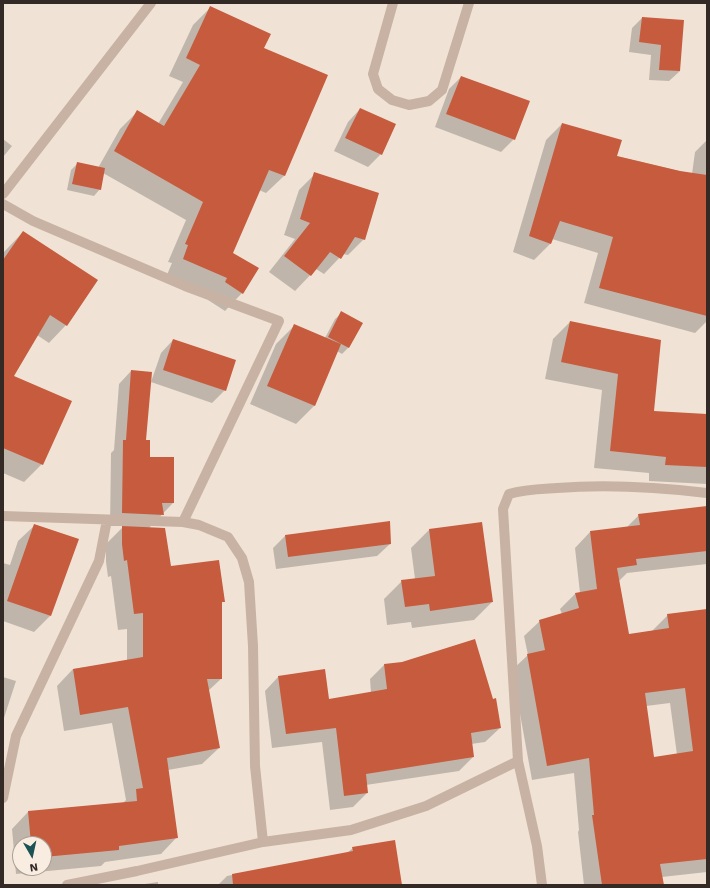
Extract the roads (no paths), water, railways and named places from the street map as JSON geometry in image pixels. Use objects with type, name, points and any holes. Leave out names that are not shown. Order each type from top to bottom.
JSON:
[{"type":"street","points":[[3,194],[151,3]]},
{"type":"street","points":[[393,3],[372,74],[378,89],[392,100],[409,105],[429,101],[442,90],[469,3]]},
{"type":"street","points":[[3,204],[33,221],[185,286],[278,321],[183,522]]},
{"type":"street","points":[[542,885],[537,846],[518,761],[503,509],[509,494],[521,490],[591,485],[658,487],[707,493]]},
{"type":"street","points":[[3,516],[183,522],[200,525],[228,537],[242,558],[249,582],[253,646],[255,766],[263,842]]},
{"type":"street","points":[[3,798],[16,736],[99,561],[107,520]]},
{"type":"street","points":[[67,885],[137,871],[263,842],[351,830],[426,806],[518,761]]}]
